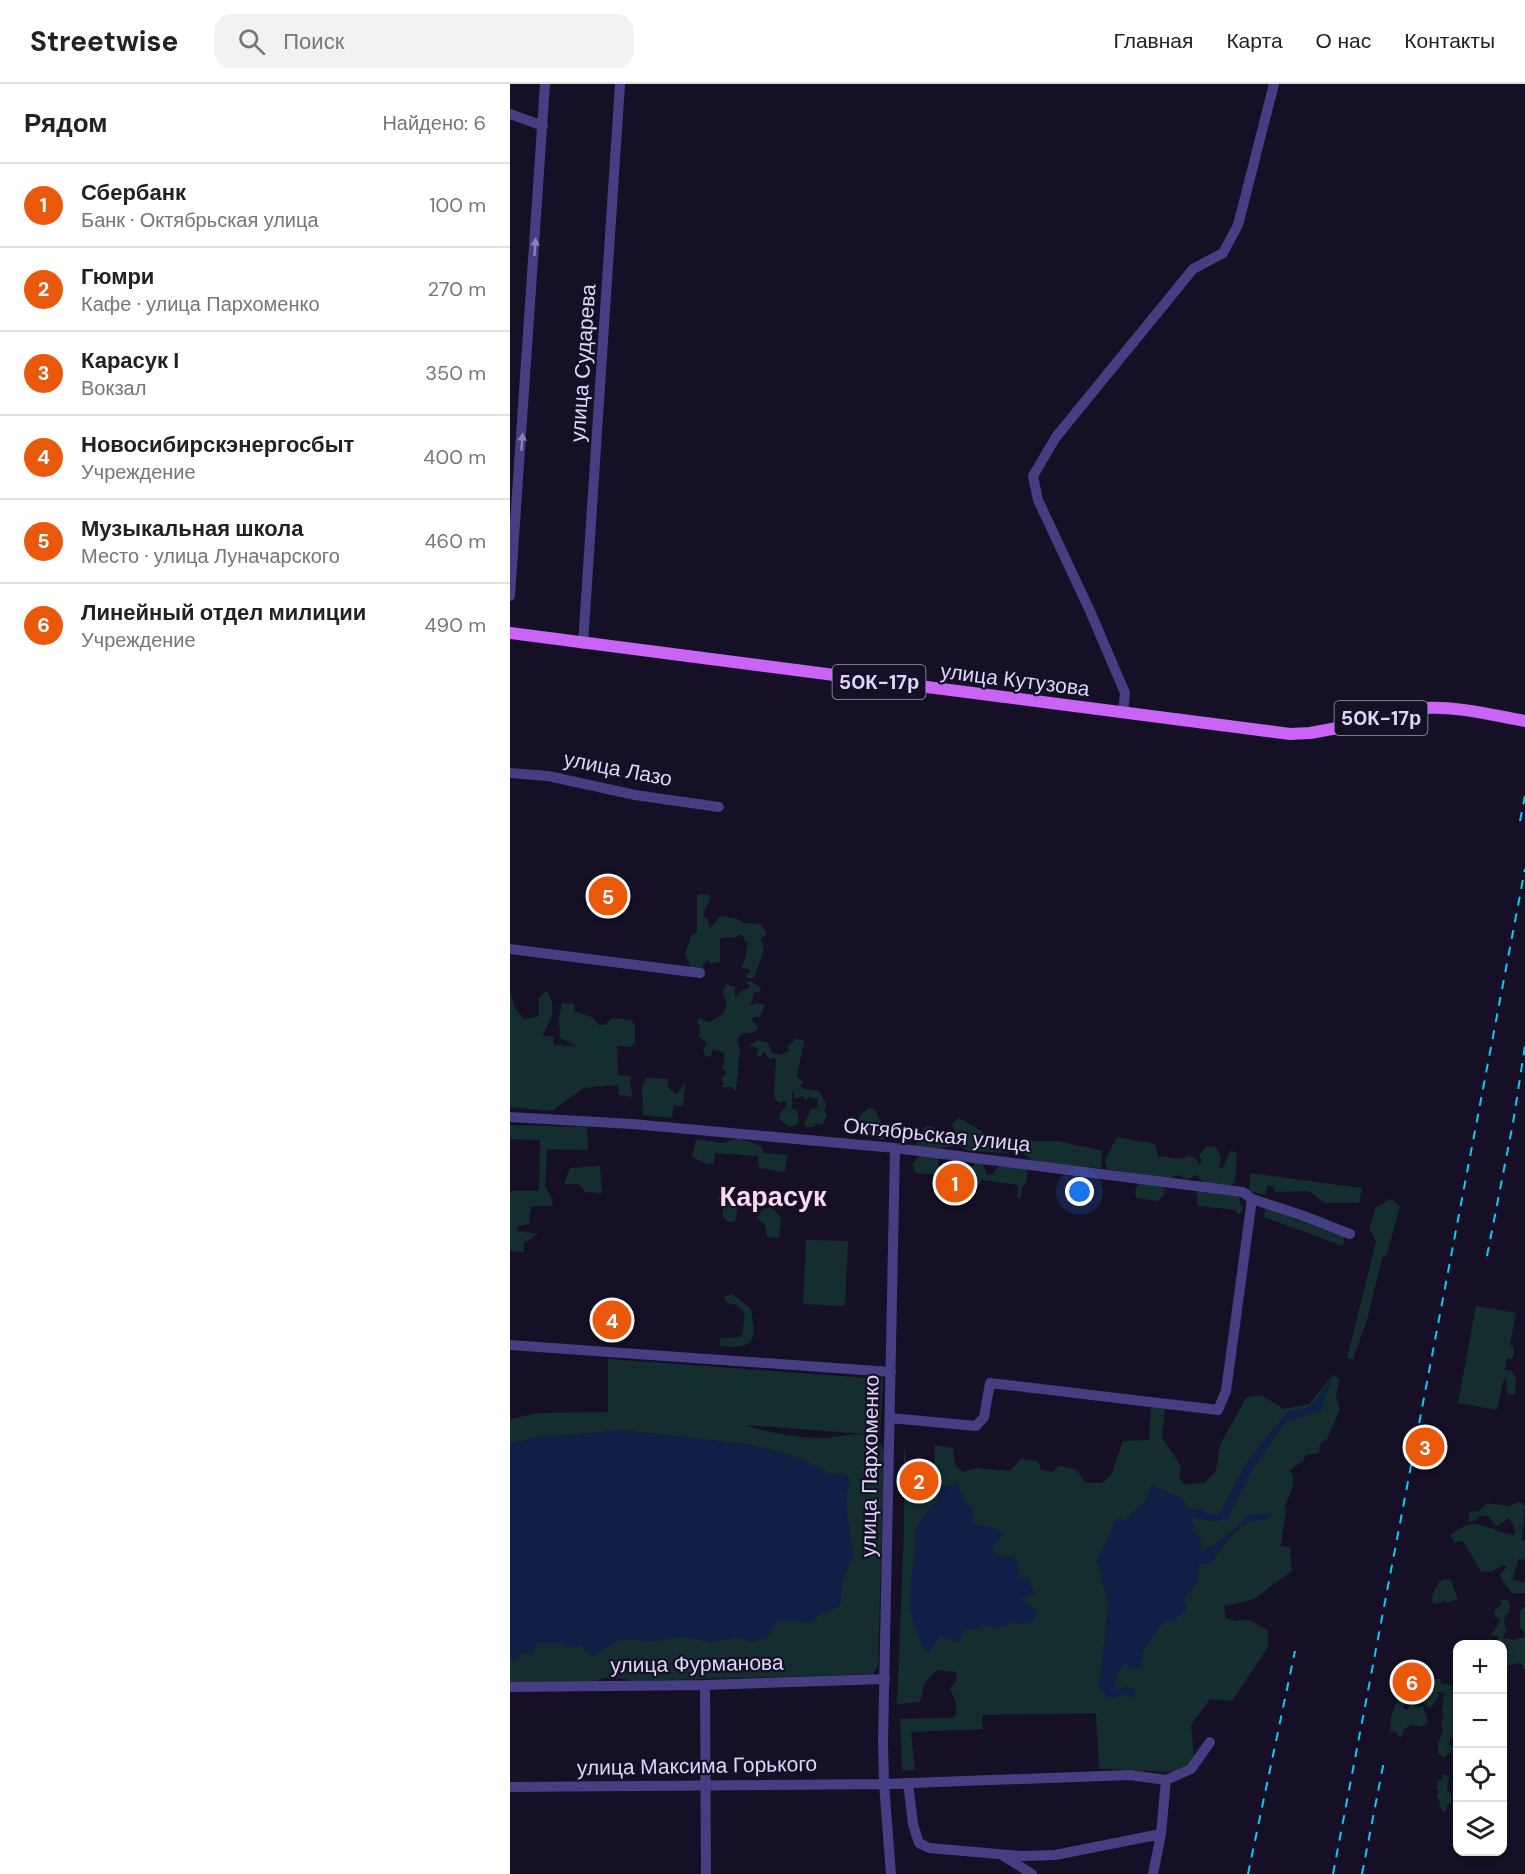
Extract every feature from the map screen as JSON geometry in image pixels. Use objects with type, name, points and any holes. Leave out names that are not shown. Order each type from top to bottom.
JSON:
[{"type":"main road","name":"улица Кутузова","points":[[510,633],[1290,734],[1343,727],[1424,708],[1460,709],[1519,720]]},
{"type":"street","points":[[510,596],[545,84]]},
{"type":"street","name":"улица Сударева","points":[[583,644],[620,84]]},
{"type":"street","points":[[1123,713],[1125,693],[1038,500],[1034,477],[1056,437],[1193,269],[1223,253],[1238,225],[1274,84]]},
{"type":"street","points":[[510,114],[543,126]]},
{"type":"street","name":"улица Лазо","points":[[510,773],[548,776],[635,795],[719,807]]},
{"type":"street","points":[[510,949],[700,973]]},
{"type":"street","name":"Октябрьская улица","points":[[510,1117],[632,1124],[895,1148],[1243,1192],[1252,1199],[1350,1234]]},
{"type":"street","name":"улица Пархоменко","points":[[891,1874],[884,1784],[895,1148]]},
{"type":"street","points":[[890,1418],[976,1426],[984,1417],[990,1383],[1218,1410],[1226,1391],[1252,1199]]},
{"type":"street","points":[[510,1345],[891,1372]]},
{"type":"street","name":"улица Фурманова","points":[[510,1687],[705,1685],[885,1679]]},
{"type":"street","points":[[705,1685],[706,1874]]},
{"type":"street","points":[[884,1784],[1130,1775],[1166,1780],[1191,1769],[1210,1742]]},
{"type":"street","points":[[1153,1874],[1161,1834],[1166,1780]]},
{"type":"street","points":[[908,1783],[913,1824],[919,1843],[929,1848],[1000,1854],[1055,1855],[1161,1834]]},
{"type":"street","name":"улица Максима Горького","points":[[510,1787],[884,1784]]},
{"type":"street","points":[[1000,1854],[1032,1874]]},
{"type":"green space","points":[[697,895],[710,895],[704,916],[710,928],[720,916],[737,919],[744,923],[761,924],[767,934],[761,939],[764,950],[754,978],[746,978],[750,969],[741,968],[748,943],[740,934],[736,937],[720,938],[720,962],[711,964],[707,960],[703,964],[703,972],[691,968],[685,954],[691,936],[697,932]]},
{"type":"green space","points":[[750,981],[761,988],[758,993],[754,992],[751,1005],[757,1003],[765,1005],[760,1017],[754,1017],[752,1020],[758,1027],[755,1032],[741,1034],[737,1040],[740,1049],[736,1091],[731,1087],[722,1087],[724,1083],[721,1078],[726,1074],[725,1070],[721,1069],[724,1063],[724,1053],[713,1049],[711,1056],[706,1057],[703,1050],[707,1043],[699,1037],[700,1026],[697,1022],[700,1018],[709,1022],[722,1014],[726,1007],[723,993],[726,984],[735,987],[735,998],[740,992],[750,987],[746,982]]},
{"type":"green space","points":[[546,990],[553,1008],[549,1024],[542,1036],[553,1036],[554,1045],[577,1046],[560,1038],[559,1019],[562,1003],[574,1004],[574,1011],[594,1018],[598,1025],[605,1025],[612,1018],[631,1020],[635,1025],[635,1042],[631,1047],[617,1046],[618,1075],[630,1076],[632,1097],[619,1095],[618,1085],[584,1088],[551,1111],[510,1107],[510,991],[515,1008],[524,1019],[539,1016],[539,998]]},
{"type":"green space","points":[[796,1039],[804,1040],[797,1077],[804,1082],[800,1085],[803,1089],[819,1091],[826,1104],[824,1111],[827,1115],[823,1124],[815,1124],[814,1127],[806,1127],[804,1124],[811,1109],[818,1108],[818,1098],[809,1097],[806,1101],[803,1096],[794,1099],[792,1091],[792,1109],[797,1110],[799,1123],[790,1127],[782,1122],[779,1118],[780,1113],[787,1105],[786,1101],[779,1103],[774,1097],[776,1059],[772,1058],[771,1061],[763,1051],[761,1056],[756,1056],[758,1049],[749,1045],[759,1040],[768,1043],[772,1053],[781,1055],[789,1051],[788,1046]]},
{"type":"green space","points":[[646,1078],[668,1079],[668,1087],[675,1094],[685,1083],[683,1106],[674,1105],[672,1118],[643,1115],[642,1088]]},
{"type":"green space","points":[[869,1108],[875,1109],[881,1122],[880,1128],[889,1137],[881,1140],[875,1136],[863,1136],[851,1129],[858,1124],[860,1116]]},
{"type":"green space","points":[[959,1118],[988,1135],[1027,1141],[1058,1141],[1102,1151],[1101,1168],[1031,1160],[1015,1147],[1007,1153],[969,1151],[957,1145],[936,1149],[919,1148],[916,1143],[925,1126],[931,1126],[945,1136],[955,1131],[952,1124]]},
{"type":"green space","points":[[510,1125],[587,1127],[588,1150],[547,1149],[545,1186],[553,1200],[552,1206],[531,1206],[529,1224],[518,1226],[517,1231],[538,1234],[524,1243],[524,1252],[510,1251],[510,1191],[539,1191],[540,1140],[510,1139]]},
{"type":"green space","points":[[1117,1137],[1155,1144],[1158,1156],[1196,1158],[1199,1165],[1202,1160],[1199,1156],[1206,1146],[1216,1147],[1221,1158],[1219,1167],[1223,1168],[1230,1151],[1237,1152],[1235,1183],[1219,1187],[1205,1183],[1196,1175],[1187,1180],[1178,1175],[1168,1179],[1107,1169],[1105,1160]]},
{"type":"green space","points":[[739,1138],[761,1146],[764,1153],[787,1155],[785,1172],[759,1168],[758,1156],[715,1153],[714,1163],[706,1164],[692,1157],[696,1139],[723,1143]]},
{"type":"green space","points":[[921,1154],[938,1158],[939,1175],[915,1173],[912,1164]]},
{"type":"green space","points":[[978,1160],[990,1161],[983,1165],[987,1175],[992,1175],[999,1166],[1027,1168],[1027,1181],[1022,1187],[1021,1198],[1017,1198],[1018,1185],[982,1180],[980,1184],[972,1182],[967,1176]]},
{"type":"green space","points":[[600,1166],[602,1193],[585,1192],[579,1184],[564,1184],[570,1168]]},
{"type":"green space","points":[[1250,1173],[1362,1188],[1359,1203],[1325,1203],[1308,1191],[1275,1192],[1274,1187],[1268,1185],[1265,1195],[1249,1191]]},
{"type":"green space","points":[[1140,1181],[1165,1186],[1164,1195],[1158,1201],[1136,1198],[1135,1190]]},
{"type":"green space","points":[[1196,1189],[1242,1194],[1239,1200],[1243,1212],[1238,1214],[1236,1210],[1198,1206]]},
{"type":"green space","points":[[722,1190],[738,1206],[735,1221],[729,1222],[723,1217],[723,1206],[717,1199]]},
{"type":"green space","points":[[1391,1199],[1400,1206],[1387,1254],[1382,1258],[1367,1320],[1353,1359],[1347,1358],[1376,1241],[1369,1229],[1376,1207]]},
{"type":"green space","points":[[771,1207],[781,1217],[779,1238],[767,1237],[765,1224],[757,1219],[762,1209]]},
{"type":"green space","points":[[1265,1208],[1344,1237],[1343,1246],[1264,1217]]},
{"type":"green space","points":[[806,1240],[848,1241],[845,1306],[803,1304]]},
{"type":"green space","points":[[732,1294],[751,1309],[753,1335],[747,1344],[741,1346],[720,1346],[720,1338],[742,1337],[745,1313],[736,1305],[727,1303],[723,1297]]},
{"type":"green space","points":[[1476,1306],[1516,1313],[1510,1345],[1513,1346],[1514,1353],[1512,1359],[1507,1358],[1505,1370],[1511,1370],[1516,1378],[1515,1395],[1507,1394],[1504,1378],[1497,1410],[1458,1403]]},
{"type":"green space","points":[[608,1359],[883,1379],[880,1435],[745,1425],[773,1433],[802,1437],[822,1438],[855,1434],[867,1435],[879,1441],[884,1451],[878,1666],[873,1674],[633,1681],[610,1677],[593,1682],[510,1683],[510,1654],[513,1661],[523,1652],[532,1655],[536,1643],[582,1646],[592,1656],[620,1639],[656,1641],[683,1636],[710,1642],[739,1637],[751,1642],[767,1638],[776,1620],[810,1623],[822,1613],[840,1606],[842,1579],[853,1556],[846,1494],[851,1482],[794,1456],[752,1445],[622,1430],[535,1438],[510,1444],[510,1419],[538,1413],[608,1412]]},
{"type":"green space","points":[[1333,1375],[1339,1378],[1336,1397],[1340,1409],[1327,1439],[1320,1444],[1319,1453],[1306,1455],[1303,1461],[1290,1470],[1293,1484],[1284,1507],[1286,1509],[1281,1546],[1290,1547],[1292,1571],[1254,1599],[1224,1606],[1226,1618],[1234,1621],[1249,1620],[1268,1630],[1268,1647],[1232,1701],[1210,1699],[1191,1725],[1194,1757],[1188,1765],[1174,1772],[1099,1769],[1096,1713],[982,1715],[983,1729],[911,1732],[915,1770],[902,1771],[900,1719],[952,1718],[956,1715],[956,1701],[950,1689],[957,1679],[956,1672],[937,1670],[925,1682],[920,1702],[897,1704],[904,1530],[904,1447],[912,1495],[931,1497],[933,1495],[935,1445],[953,1448],[955,1464],[963,1472],[976,1468],[1010,1471],[1021,1459],[1038,1461],[1041,1470],[1053,1472],[1059,1466],[1076,1469],[1086,1483],[1102,1483],[1111,1475],[1123,1441],[1149,1440],[1151,1407],[1165,1407],[1162,1438],[1181,1466],[1179,1478],[1184,1484],[1204,1483],[1216,1471],[1220,1445],[1246,1398],[1261,1395],[1284,1409],[1309,1404]],"holes":[[[1330,1382],[1323,1400],[1323,1409],[1286,1422],[1255,1464],[1227,1518],[1214,1521],[1190,1517],[1192,1531],[1200,1537],[1201,1550],[1215,1545],[1250,1515],[1259,1519],[1237,1530],[1225,1542],[1211,1563],[1199,1564],[1196,1586],[1184,1598],[1187,1608],[1173,1621],[1164,1620],[1143,1650],[1140,1668],[1125,1661],[1115,1677],[1115,1698],[1107,1696],[1099,1688],[1109,1601],[1097,1561],[1126,1520],[1147,1500],[1152,1484],[1177,1496],[1188,1509],[1200,1509],[1212,1515],[1220,1513],[1249,1459],[1288,1412],[1310,1407]],[[937,1501],[972,1524],[997,1529],[1004,1535],[996,1540],[992,1550],[1000,1556],[1010,1556],[1019,1577],[1035,1595],[1021,1598],[1013,1622],[998,1628],[984,1624],[940,1636],[926,1653],[915,1528]]]},
{"type":"green space","points":[[1519,1502],[1525,1506],[1522,1540],[1525,1541],[1525,1560],[1518,1559],[1513,1580],[1525,1582],[1525,1593],[1512,1593],[1499,1575],[1507,1567],[1504,1565],[1490,1572],[1481,1571],[1462,1540],[1455,1543],[1450,1536],[1459,1529],[1475,1524],[1515,1535],[1514,1526],[1509,1518],[1496,1526],[1488,1516],[1479,1516],[1475,1521],[1468,1522],[1469,1512],[1479,1511],[1487,1503],[1508,1506]]},
{"type":"green space","points":[[1446,1579],[1451,1581],[1458,1599],[1447,1603],[1443,1600],[1443,1602],[1433,1604],[1432,1596],[1439,1581]]},
{"type":"green space","points":[[1501,1600],[1507,1600],[1510,1604],[1509,1613],[1505,1615],[1506,1631],[1503,1638],[1515,1640],[1525,1636],[1525,1669],[1519,1663],[1507,1666],[1507,1640],[1498,1640],[1499,1636],[1491,1635],[1501,1620],[1495,1617],[1494,1611],[1501,1605]]},
{"type":"green space","points":[[1525,1606],[1525,1636],[1524,1631],[1520,1628],[1520,1611]]},
{"type":"green space","points":[[1432,1679],[1440,1679],[1441,1684],[1451,1685],[1453,1690],[1453,1737],[1449,1744],[1453,1749],[1444,1757],[1438,1754],[1438,1743],[1443,1732],[1441,1724],[1444,1714],[1442,1711],[1444,1693],[1438,1692],[1439,1696],[1430,1709],[1424,1703],[1431,1695],[1428,1691]]},
{"type":"green space","points":[[1403,1698],[1405,1704],[1403,1708],[1407,1710],[1410,1704],[1423,1706],[1428,1721],[1422,1727],[1412,1725],[1404,1729],[1402,1737],[1390,1731],[1394,1708]]},
{"type":"green space","points":[[1443,1774],[1449,1776],[1447,1790],[1451,1794],[1451,1803],[1448,1804],[1445,1812],[1439,1807],[1440,1802],[1436,1796],[1439,1792],[1436,1789],[1438,1780],[1442,1780]]},
{"type":"water","points":[[1333,1379],[1323,1400],[1323,1409],[1286,1422],[1255,1464],[1227,1518],[1214,1521],[1190,1517],[1195,1526],[1192,1531],[1200,1537],[1201,1550],[1215,1545],[1250,1515],[1271,1513],[1266,1521],[1257,1520],[1241,1526],[1227,1540],[1211,1563],[1199,1564],[1196,1586],[1184,1598],[1187,1607],[1173,1621],[1164,1621],[1143,1650],[1140,1669],[1131,1669],[1125,1662],[1115,1677],[1116,1690],[1126,1686],[1135,1691],[1133,1698],[1123,1694],[1115,1698],[1107,1696],[1099,1688],[1109,1601],[1097,1561],[1116,1519],[1126,1520],[1147,1500],[1152,1484],[1182,1499],[1188,1509],[1200,1509],[1212,1515],[1220,1513],[1249,1459],[1288,1412],[1310,1407]]},
{"type":"water","points":[[622,1430],[752,1445],[794,1456],[832,1475],[845,1473],[851,1482],[846,1494],[853,1556],[842,1579],[840,1606],[822,1613],[810,1623],[794,1620],[776,1621],[767,1638],[750,1642],[739,1637],[710,1642],[683,1636],[656,1641],[620,1639],[592,1656],[582,1646],[573,1646],[569,1649],[563,1643],[536,1643],[532,1656],[523,1652],[513,1661],[510,1654],[510,1444],[534,1438]]},
{"type":"water","points":[[957,1482],[965,1503],[973,1508],[972,1524],[997,1529],[1005,1535],[996,1540],[992,1550],[1000,1556],[1010,1556],[1018,1560],[1019,1577],[1028,1579],[1036,1595],[1021,1598],[1036,1612],[1034,1622],[1020,1625],[1013,1622],[998,1628],[984,1624],[975,1630],[966,1628],[958,1643],[940,1636],[927,1654],[916,1630],[910,1604],[915,1528],[937,1501],[940,1484],[947,1487]]},
{"type":"railway","points":[[1520,821],[1525,796]]},
{"type":"railway","points":[[1333,1874],[1525,869]]},
{"type":"railway","points":[[1487,1256],[1513,1123],[1525,1046]]},
{"type":"railway","points":[[1248,1874],[1295,1651]]},
{"type":"railway","points":[[1362,1874],[1384,1761]]},
{"type":"place","name":"Музыкальная школа","points":[[608,896]]},
{"type":"place","name":"Сбербанк","points":[[955,1183]]},
{"type":"place","name":"Новосибирскэнергосбыт","points":[[612,1320]]},
{"type":"place","name":"Карасук I","points":[[1425,1447]]},
{"type":"place","name":"Гюмри","points":[[919,1481]]},
{"type":"place","name":"Линейный отдел милиции","points":[[1412,1682]]},
{"type":"district","name":"Карасук","points":[[773,1196]]}]
